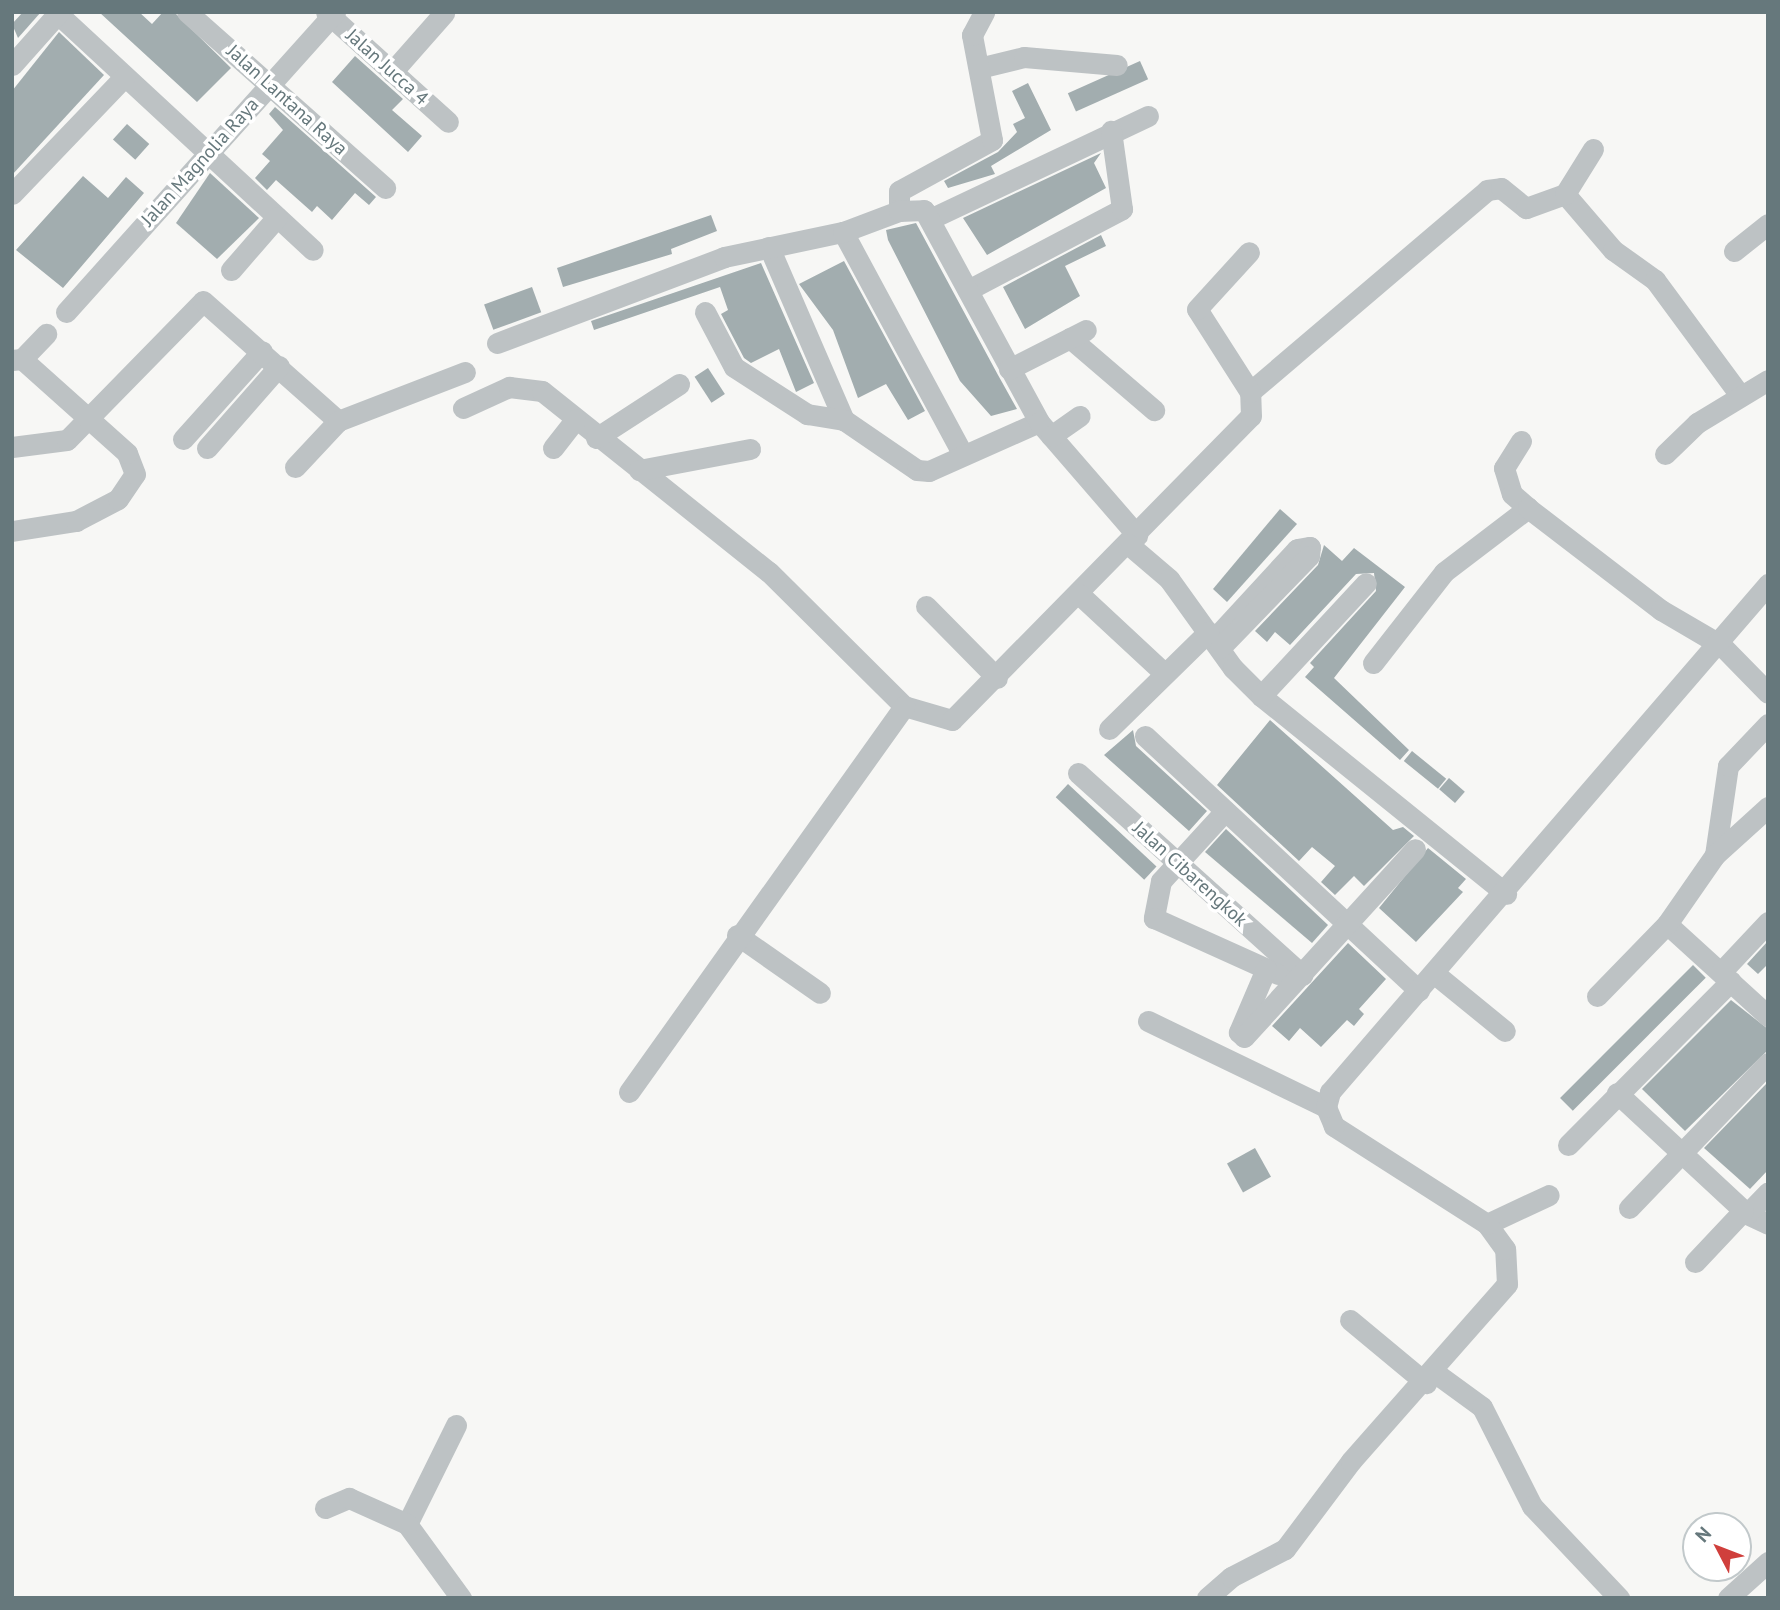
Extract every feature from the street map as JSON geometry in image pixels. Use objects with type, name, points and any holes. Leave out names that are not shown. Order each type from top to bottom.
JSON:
[{"type":"street","name":"Jalan Lantana Raya","points":[[187,12],[386,188]]},
{"type":"street","points":[[900,211],[900,191],[992,140],[972,35],[984,12]]},
{"type":"street","points":[[12,65],[59,13],[313,250]]},
{"type":"street","points":[[392,72],[443,13]]},
{"type":"street","name":"Jalan Magnolia Raya","points":[[66,312],[331,14]]},
{"type":"street","name":"Jalan Jucca 4","points":[[331,14],[448,122]]},
{"type":"street","points":[[979,68],[1024,57],[1117,65]]},
{"type":"street","points":[[12,194],[125,76]]},
{"type":"street","points":[[930,219],[1111,131],[1148,116]]},
{"type":"street","points":[[968,290],[1122,209],[1111,131]]},
{"type":"street","points":[[1250,392],[1487,190],[1501,188],[1526,208],[1565,194],[1594,149]]},
{"type":"street","points":[[1565,194],[1613,250],[1655,281],[1739,394]]},
{"type":"street","points":[[497,344],[724,257],[843,232],[900,211],[924,210],[1009,369],[1045,429],[1261,696],[1506,894]]},
{"type":"street","points":[[231,270],[277,217]]},
{"type":"street","points":[[1734,251],[1768,224]]},
{"type":"street","points":[[843,232],[963,455]]},
{"type":"street","points":[[769,247],[844,420]]},
{"type":"street","points":[[463,408],[524,384],[575,420],[769,572],[904,706],[952,720],[1133,540],[1251,416],[1250,392],[1198,309],[1249,252]]},
{"type":"street","points":[[12,447],[68,440],[197,302],[211,304],[338,421]]},
{"type":"street","points":[[705,312],[734,367],[807,414],[844,420],[917,470],[1080,416]]},
{"type":"street","points":[[12,531],[76,521],[128,491],[135,474],[130,457],[17,359],[46,334]]},
{"type":"street","points":[[1009,369],[1078,334],[1154,410]]},
{"type":"street","points":[[183,439],[262,351]]},
{"type":"street","points":[[207,448],[279,366]]},
{"type":"street","points":[[295,467],[338,421],[465,372]]},
{"type":"street","points":[[1665,454],[1739,394],[1768,380]]},
{"type":"street","points":[[596,438],[679,384]]},
{"type":"street","points":[[553,447],[575,420]]},
{"type":"street","points":[[1521,441],[1504,468],[1512,494],[1661,610],[1721,645],[1768,693]]},
{"type":"street","points":[[639,470],[750,449]]},
{"type":"street","points":[[1373,663],[1444,572],[1528,508]]},
{"type":"street","points":[[1109,729],[1166,674],[1214,640],[1309,556],[1310,547],[1297,549],[1214,640]]},
{"type":"street","points":[[1261,696],[1366,583]]},
{"type":"street","points":[[1326,1107],[1330,1092],[1506,894],[1721,645],[1768,584]]},
{"type":"street","points":[[1079,594],[1166,674]]},
{"type":"street","points":[[926,606],[997,678]]},
{"type":"street","points":[[629,1092],[737,934],[904,706]]},
{"type":"street","points":[[1715,855],[1728,766],[1768,724]]},
{"type":"street","points":[[1145,736],[1350,922],[1419,991]]},
{"type":"street","name":"Jalan Cibarengkok","points":[[1078,773],[1299,978]]},
{"type":"street","points":[[1597,996],[1667,924],[1715,855],[1768,807]]},
{"type":"street","points":[[1225,811],[1178,863],[1154,895],[1159,924],[1266,969],[1299,978]]},
{"type":"street","points":[[1266,969],[1239,1032],[1244,1037],[1415,849]]},
{"type":"street","points":[[1568,1145],[1726,976],[1768,922]]},
{"type":"street","points":[[1667,924],[1768,1016]]},
{"type":"street","points":[[737,934],[820,993]]},
{"type":"street","points":[[1435,974],[1505,1031]]},
{"type":"street","points":[[1148,1021],[1326,1107],[1348,1138],[1487,1224],[1505,1249],[1507,1284],[1430,1377],[1352,1461],[1285,1549],[1207,1598]]},
{"type":"street","points":[[1629,1208],[1768,1063]]},
{"type":"street","points":[[1617,1093],[1745,1213],[1768,1224]]},
{"type":"street","points":[[1695,1262],[1768,1192]]},
{"type":"street","points":[[1487,1224],[1549,1195]]},
{"type":"street","points":[[1350,1320],[1430,1377],[1482,1407],[1532,1506],[1619,1598]]},
{"type":"street","points":[[407,1524],[456,1425]]},
{"type":"street","points":[[325,1508],[349,1497],[407,1524],[461,1598]]},
{"type":"street","points":[[1728,1598],[1768,1562]]},
{"type":"building","points":[[23,12],[41,12],[18,38],[12,24]]},
{"type":"building","points":[[99,12],[139,12],[152,24],[163,12],[174,12],[231,68],[197,102]]},
{"type":"building","points":[[59,32],[104,75],[12,175],[12,91]]},
{"type":"building","points":[[355,56],[403,99],[392,110],[422,136],[408,152],[332,82]]},
{"type":"building","points":[[1140,61],[1148,79],[1076,111],[1068,93]]},
{"type":"building","points":[[1028,83],[1051,130],[991,166],[995,174],[948,188],[944,181],[998,152],[1017,132],[1013,124],[1025,118],[1012,91]]},
{"type":"building","points":[[275,107],[376,197],[369,205],[355,193],[332,220],[317,206],[312,212],[276,180],[267,190],[255,178],[270,161],[262,154],[283,130],[269,114]]},
{"type":"building","points":[[127,124],[149,144],[135,160],[113,140]]},
{"type":"building","points":[[1101,153],[1094,163],[1106,188],[987,255],[963,218]]},
{"type":"building","points":[[210,173],[259,218],[217,259],[176,223]]},
{"type":"building","points":[[83,176],[108,198],[126,177],[144,193],[63,288],[16,250]]},
{"type":"building","points":[[711,215],[717,231],[671,249],[672,254],[563,287],[557,268]]},
{"type":"building","points":[[916,223],[1017,409],[991,416],[960,381],[888,240],[886,230]]},
{"type":"building","points":[[1101,235],[1106,246],[1065,266],[1080,296],[1025,329],[1003,287]]},
{"type":"building","points":[[844,261],[925,411],[908,420],[886,384],[858,398],[833,330],[799,284]]},
{"type":"building","points":[[761,263],[814,383],[796,392],[779,349],[751,363],[744,358],[721,314],[728,310],[720,287],[594,330],[591,321]]},
{"type":"building","points":[[532,287],[541,312],[493,330],[484,304]]},
{"type":"building","points":[[708,368],[725,394],[711,403],[695,377]]},
{"type":"building","points":[[1280,509],[1297,524],[1227,602],[1213,589]]},
{"type":"building","points":[[1324,545],[1342,561],[1354,548],[1405,587],[1334,678],[1409,750],[1400,760],[1305,677],[1314,667],[1310,663],[1376,591],[1374,573],[1356,574],[1290,645],[1275,632],[1267,642],[1255,631],[1318,565]]},
{"type":"building","points":[[1270,720],[1393,830],[1403,827],[1414,836],[1364,886],[1354,876],[1335,895],[1321,882],[1335,866],[1312,847],[1299,861],[1217,785]]},
{"type":"building","points":[[1133,730],[1136,746],[1207,811],[1189,831],[1104,755]]},
{"type":"building","points":[[1412,751],[1446,779],[1438,789],[1404,761]]},
{"type":"building","points":[[1449,778],[1465,792],[1455,803],[1439,789]]},
{"type":"building","points":[[1068,784],[1156,867],[1144,880],[1056,797]]},
{"type":"building","points":[[1226,829],[1328,925],[1312,943],[1205,852]]},
{"type":"building","points":[[1428,848],[1466,879],[1458,888],[1463,892],[1416,942],[1379,908]]},
{"type":"building","points":[[1768,941],[1768,964],[1758,974],[1747,964]]},
{"type":"building","points":[[1348,943],[1386,979],[1359,1009],[1364,1014],[1354,1026],[1347,1020],[1321,1047],[1300,1028],[1289,1041],[1272,1026]]},
{"type":"building","points":[[1693,965],[1706,978],[1573,1111],[1560,1098]]},
{"type":"building","points":[[1731,1000],[1768,1029],[1768,1050],[1685,1131],[1642,1089]]},
{"type":"building","points":[[1768,1082],[1768,1170],[1750,1189],[1704,1148]]},
{"type":"building","points":[[1255,1148],[1271,1177],[1243,1192],[1227,1164]]}]
